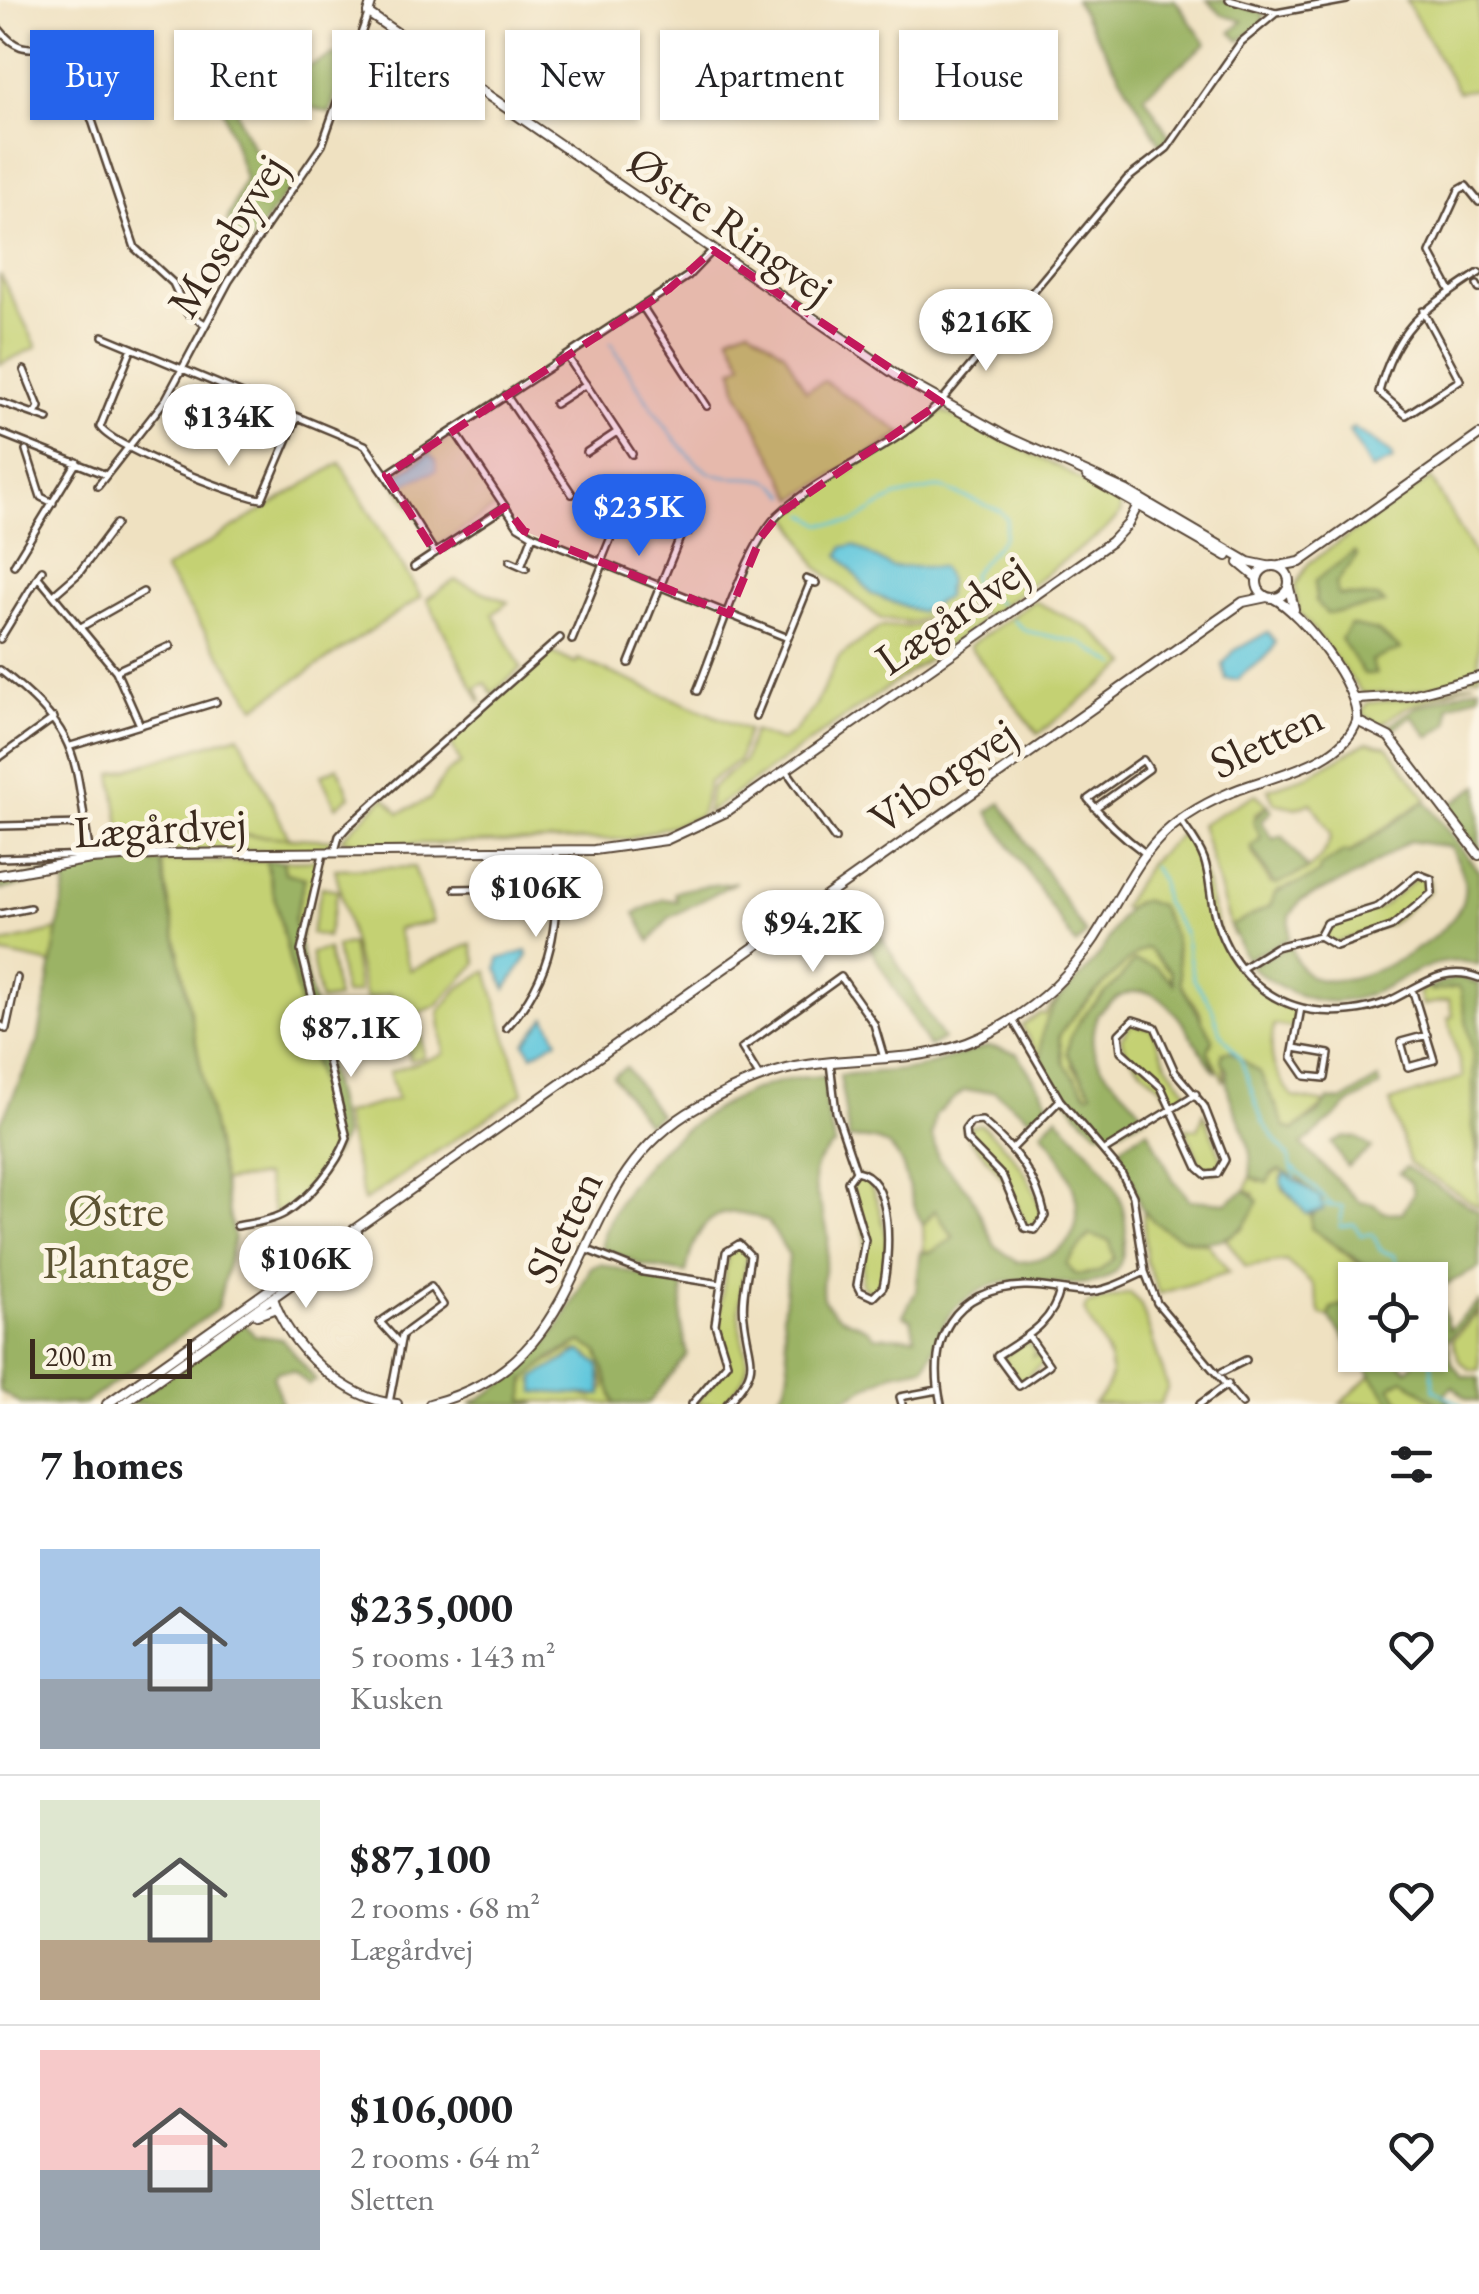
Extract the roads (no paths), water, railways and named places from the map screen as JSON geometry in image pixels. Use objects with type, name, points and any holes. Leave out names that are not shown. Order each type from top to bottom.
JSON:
[{"type":"street","name":"Mosebyvej","points":[[98,486],[166,398],[229,281],[322,145],[372,0]]},
{"type":"street","points":[[1229,0],[1276,14]]},
{"type":"street","points":[[698,691],[754,551],[780,513],[909,430],[940,402],[1126,180],[1167,148],[1241,42],[1276,14],[1347,0]]},
{"type":"street","name":"Østre Ringvej","points":[[368,13],[825,330],[940,402],[1071,466],[1248,562],[1267,566]]},
{"type":"street","points":[[0,30],[10,42],[26,50],[58,47],[68,52],[134,248],[173,284],[187,313],[205,324]]},
{"type":"street","points":[[1451,292],[1430,253],[1459,190],[1466,186],[1479,202]]},
{"type":"street","points":[[386,475],[688,276],[713,250]]},
{"type":"street","points":[[1423,312],[1460,380],[1406,414],[1378,392],[1394,346],[1423,312],[1479,273]]},
{"type":"street","points":[[642,306],[708,406]]},
{"type":"street","points":[[103,336],[365,445],[435,553]]},
{"type":"street","points":[[132,348],[100,427],[129,446],[262,498],[297,417]]},
{"type":"street","points":[[567,356],[632,454]]},
{"type":"street","points":[[24,370],[39,406],[35,414]]},
{"type":"street","points":[[694,384],[703,378]]},
{"type":"street","points":[[556,404],[586,384]]},
{"type":"street","points":[[227,420],[238,393]]},
{"type":"street","points":[[506,395],[572,494]]},
{"type":"street","points":[[174,398],[260,434]]},
{"type":"street","points":[[0,402],[48,419]]},
{"type":"street","points":[[586,452],[627,428]]},
{"type":"street","points":[[454,430],[518,526],[788,638]]},
{"type":"street","points":[[0,433],[106,475]]},
{"type":"street","points":[[1267,566],[1300,562],[1479,435]]},
{"type":"street","points":[[26,450],[41,497],[54,504]]},
{"type":"street","points":[[14,565],[77,462]]},
{"type":"street","points":[[558,474],[567,468]]},
{"type":"street","name":"Østre Ringvej","points":[[1139,502],[1232,558],[1257,580]]},
{"type":"street","name":"Lægårdvej","points":[[0,875],[91,857],[624,849],[676,837],[726,812],[1111,542],[1139,502]]},
{"type":"street","points":[[572,640],[624,505]]},
{"type":"street","points":[[414,567],[505,506]]},
{"type":"street","points":[[54,594],[79,573],[116,524]]},
{"type":"street","points":[[629,663],[683,530]]},
{"type":"street","points":[[510,561],[523,566],[534,535]]},
{"type":"street","points":[[1257,580],[1270,597],[1289,584],[1300,562]]},
{"type":"street","name":"Viborgvej","points":[[123,1404],[314,1257],[1244,602],[1267,566]]},
{"type":"street","points":[[1279,566],[1289,584]]},
{"type":"street","points":[[0,639],[42,570]]},
{"type":"street","points":[[38,577],[116,671],[140,725]]},
{"type":"street","points":[[756,716],[811,581]]},
{"type":"street","name":"Sletten","points":[[1289,584],[1295,614]]},
{"type":"street","points":[[80,628],[143,592]]},
{"type":"street","name":"Viborgvej","points":[[1244,602],[1270,597]]},
{"type":"street","name":"Sletten","points":[[430,1404],[450,1402],[505,1371],[541,1337],[558,1312],[616,1185],[653,1138],[682,1116],[759,1077],[830,1063],[884,1061],[954,1048],[1013,1020],[1072,967],[1145,852],[1180,820],[1221,796],[1328,753],[1348,739],[1357,721],[1356,699],[1295,614],[1270,597]]},
{"type":"street","points":[[568,620],[578,624]]},
{"type":"street","points":[[335,854],[337,840],[348,826],[560,638]]},
{"type":"street","points":[[116,671],[170,646]]},
{"type":"street","points":[[624,648],[634,652]]},
{"type":"street","points":[[0,670],[55,717],[71,746],[91,857],[0,858]]},
{"type":"street","points":[[693,677],[702,681]]},
{"type":"street","points":[[1356,699],[1407,696],[1479,677]]},
{"type":"street","points":[[71,746],[216,702]]},
{"type":"street","points":[[0,758],[55,717]]},
{"type":"street","points":[[1357,721],[1389,737],[1479,856]]},
{"type":"street","name":"Sletten","points":[[1142,760],[1149,769],[1095,808],[1088,799],[1142,760]]},
{"type":"street","points":[[786,770],[835,840]]},
{"type":"street","points":[[1095,808],[1145,852]]},
{"type":"street","points":[[1180,820],[1203,856],[1220,932],[1240,969],[1265,992],[1300,1008],[1363,1009],[1443,973],[1457,971],[1479,978]]},
{"type":"street","points":[[0,826],[84,824]]},
{"type":"street","points":[[456,889],[510,888],[530,862],[532,851]]},
{"type":"street","points":[[506,1028],[528,1001],[550,958],[557,919],[556,851]]},
{"type":"street","points":[[237,1226],[282,1215],[296,1204],[321,1179],[347,1138],[301,951],[324,854]]},
{"type":"street","points":[[1240,969],[1276,947],[1319,936],[1336,946],[1391,927],[1416,911],[1432,893],[1432,878],[1418,874],[1378,907],[1326,922],[1319,936]]},
{"type":"street","points":[[0,914],[30,908]]},
{"type":"street","points":[[759,1077],[742,1048],[841,977],[874,1024],[884,1061]]},
{"type":"street","points":[[0,1026],[6,1028],[10,1019],[16,978]]},
{"type":"street","points":[[1412,989],[1428,1035],[1434,1060],[1408,1067],[1401,1042],[1428,1035]]},
{"type":"street","points":[[1294,1048],[1329,1054],[1325,1078],[1305,1076],[1292,1058],[1300,1008]]},
{"type":"street","points":[[1013,1020],[1060,1100],[1106,1150],[1133,1196],[1145,1272],[1168,1319],[1220,1373],[1242,1404]]},
{"type":"street","points":[[1140,1020],[1155,1027],[1176,1072],[1196,1094],[1225,1160],[1217,1174],[1206,1175],[1198,1168],[1162,1088],[1120,1050],[1119,1034],[1127,1023],[1140,1020]]},
{"type":"street","points":[[830,1063],[836,1112],[856,1172],[871,1179],[882,1202],[888,1232],[883,1288],[873,1297],[860,1291],[858,1285],[865,1240],[848,1182],[856,1172]]},
{"type":"street","points":[[1106,1150],[1196,1094]]},
{"type":"street","points":[[1013,1148],[1060,1100]]},
{"type":"street","points":[[982,1121],[1013,1148],[1040,1194],[1045,1216],[1035,1230],[1025,1228],[1003,1177],[966,1138],[965,1130],[971,1122],[982,1121]]},
{"type":"street","name":"Viborgvej","points":[[273,1300],[384,1210]]},
{"type":"street","points":[[692,1404],[726,1363],[715,1324],[726,1252],[734,1244],[744,1246],[750,1254],[743,1316],[754,1358],[746,1383],[727,1404]]},
{"type":"street","points":[[585,1249],[643,1272],[721,1284]]},
{"type":"street","points":[[204,1342],[273,1300],[314,1257]]},
{"type":"street","points":[[941,1404],[936,1352],[959,1313],[1006,1287],[1100,1290],[1145,1272]]},
{"type":"street","points":[[389,1403],[402,1335],[443,1305],[431,1287],[380,1322],[399,1344]]},
{"type":"street","points":[[1028,1335],[1048,1365],[1019,1386],[998,1356],[1028,1335],[1046,1323],[1060,1290]]},
{"type":"street","points":[[204,1342],[273,1300]]},
{"type":"street","points":[[273,1300],[308,1350],[347,1387],[397,1404]]},
{"type":"street","name":"Viborgvej","points":[[108,1404],[204,1342]]},
{"type":"street","points":[[1220,1373],[1246,1360]]},
{"type":"street","points":[[1200,1404],[1228,1384]]},
{"type":"street","points":[[902,1404],[900,1397],[938,1390]]},
{"type":"water","points":[[1353,428],[1391,453],[1393,460],[1371,470],[1349,431]]},
{"type":"water","points":[[429,454],[436,460],[436,471],[399,486],[395,478]]},
{"type":"water","points":[[854,545],[891,567],[941,567],[948,580],[946,597],[920,612],[871,594],[839,555],[843,547]]},
{"type":"water","points":[[1268,632],[1275,642],[1269,654],[1238,680],[1226,679],[1223,664],[1234,651]]},
{"type":"water","points":[[527,951],[506,989],[497,968],[499,959]]},
{"type":"water","points":[[546,1017],[558,1040],[532,1055],[525,1043]]},
{"type":"water","points":[[1285,1173],[1321,1198],[1323,1210],[1306,1214],[1281,1183]]},
{"type":"water","points":[[581,1351],[599,1365],[602,1395],[535,1392],[535,1377]]},
{"type":"waterway","points":[[611,343],[656,413],[697,463],[719,476],[770,482],[787,496]]},
{"type":"waterway","points":[[806,514],[821,524],[852,523],[895,497],[940,487],[1000,511],[1007,519],[1004,537],[971,575],[975,587],[1000,604]]},
{"type":"waterway","points":[[1013,620],[1026,631],[1081,643],[1117,665]]},
{"type":"waterway","points":[[1153,867],[1161,880],[1164,902],[1185,934],[1193,978],[1212,1007],[1219,1030],[1241,1060],[1263,1123],[1288,1156],[1295,1177]]},
{"type":"waterway","points":[[1294,1168],[1331,1204]]},
{"type":"waterway","points":[[1323,1205],[1343,1207],[1340,1227],[1354,1224],[1361,1235],[1373,1234],[1380,1250],[1395,1256],[1397,1262]]},
{"type":"waterway","points":[[1432,1372],[1434,1390],[1461,1404]]},
{"type":"park label","name":"Østre Plantage","points":[[116,1236]]}]
